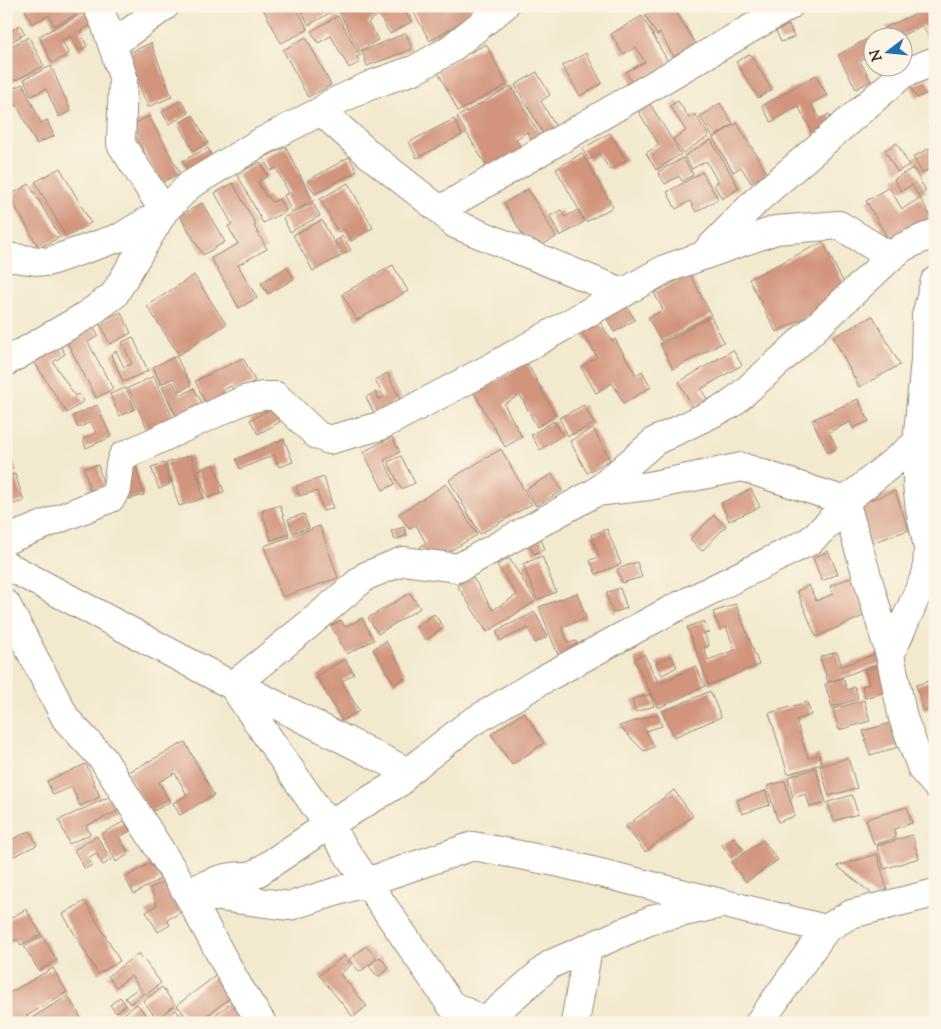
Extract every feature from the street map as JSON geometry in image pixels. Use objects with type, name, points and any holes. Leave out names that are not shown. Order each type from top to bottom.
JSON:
[{"type":"street","points":[[97,6],[105,23],[123,77],[121,144],[164,211]]},
{"type":"street","points":[[113,47],[121,38],[165,6]]},
{"type":"street","points":[[6,362],[87,315],[114,295],[164,211],[190,184],[260,142],[321,111],[330,104],[371,85],[416,70],[449,50],[504,6]]},
{"type":"street","points":[[440,210],[788,6]]},
{"type":"street","points":[[703,256],[757,200],[903,74],[935,61]]},
{"type":"street","points":[[321,111],[370,155],[455,224],[624,292]]},
{"type":"street","points":[[6,257],[46,262],[120,237],[164,211]]},
{"type":"street","points":[[6,540],[111,498],[117,490],[120,465],[124,456],[244,400],[263,396],[276,396],[317,435],[329,440],[380,426],[494,366],[665,269],[776,230],[839,224],[890,257]]},
{"type":"street","points":[[408,772],[235,684],[366,576],[403,561],[458,568],[596,492],[655,441],[730,405],[784,358],[890,257],[903,247],[935,233]]},
{"type":"street","points":[[890,655],[927,572],[927,516],[917,484],[926,438],[926,316],[935,281]]},
{"type":"street","points":[[187,893],[221,879],[254,875],[328,825],[400,782],[408,772],[469,724],[544,679],[669,611],[810,541],[829,523],[845,501],[926,438]]},
{"type":"street","points":[[596,492],[649,486],[742,466],[845,501]]},
{"type":"street","points":[[845,501],[890,655],[903,718],[922,769],[935,784]]},
{"type":"street","points":[[6,565],[233,686],[451,1005],[486,1022],[551,964],[656,918],[723,904]]},
{"type":"street","points":[[6,604],[66,719],[103,759],[187,893],[238,986],[262,1023]]},
{"type":"street","points":[[187,893],[290,906],[472,846],[556,862],[826,929]]},
{"type":"street","points":[[759,1023],[826,929],[851,914],[935,893]]},
{"type":"street","points":[[574,1023],[588,948]]},
{"type":"building","points":[[33,6],[75,6],[79,13],[54,26],[49,15],[32,24],[25,10]]},
{"type":"building","points":[[263,6],[296,6],[308,30],[281,43]]},
{"type":"building","points":[[310,6],[331,6],[333,11],[309,25],[301,11]]},
{"type":"building","points":[[350,6],[402,6],[411,22],[390,34],[379,15],[368,22],[378,40],[360,51],[339,12]]},
{"type":"building","points":[[410,6],[468,6],[473,15],[430,41]]},
{"type":"building","points":[[661,6],[673,6],[700,51],[678,64],[660,33],[657,35],[645,16]]},
{"type":"building","points":[[931,7],[935,15],[935,42],[932,44],[923,25],[914,30],[886,27]]},
{"type":"building","points":[[91,9],[97,22],[80,31],[87,46],[79,51],[71,36],[62,40],[69,54],[52,63],[39,36]]},
{"type":"building","points":[[338,16],[361,55],[357,57],[360,62],[349,68],[331,36],[318,43],[311,31]]},
{"type":"building","points":[[642,16],[671,67],[634,87],[626,72],[645,62],[636,47],[623,54],[611,34]]},
{"type":"building","points":[[9,24],[12,30],[20,25],[25,34],[6,45],[6,26]]},
{"type":"building","points":[[789,25],[794,37],[781,42],[776,31]]},
{"type":"building","points":[[406,33],[412,49],[367,66],[362,51]]},
{"type":"building","points":[[29,37],[44,66],[12,82],[6,71],[6,48]]},
{"type":"building","points":[[306,37],[331,85],[308,97],[283,50]]},
{"type":"building","points":[[864,41],[864,59],[860,61],[864,68],[864,78],[869,78],[871,81],[856,89],[838,55]]},
{"type":"building","points":[[151,43],[172,97],[148,107],[126,54]]},
{"type":"building","points":[[486,44],[507,85],[458,111],[437,70]]},
{"type":"building","points":[[586,53],[602,83],[580,96],[562,66]]},
{"type":"building","points":[[750,54],[772,90],[758,98],[736,62]]},
{"type":"building","points":[[51,66],[71,111],[59,117],[46,89],[31,96],[24,79]]},
{"type":"building","points":[[537,72],[550,95],[541,101],[557,129],[545,137],[515,85]]},
{"type":"building","points":[[816,75],[827,95],[811,104],[820,119],[829,114],[835,124],[814,136],[798,106],[771,122],[762,106]]},
{"type":"building","points":[[927,79],[933,90],[917,98],[911,87]]},
{"type":"building","points":[[23,84],[41,123],[47,120],[54,136],[36,144],[17,105],[8,109],[6,105],[6,91]]},
{"type":"building","points":[[511,86],[542,139],[533,144],[527,132],[516,139],[523,150],[489,170],[457,117]]},
{"type":"building","points":[[181,100],[189,113],[169,124],[162,112]]},
{"type":"building","points":[[678,101],[689,118],[695,114],[709,136],[683,153],[673,139],[686,131],[670,106]]},
{"type":"building","points":[[720,103],[733,124],[713,137],[700,117]]},
{"type":"building","points":[[650,104],[681,154],[656,170],[646,153],[659,145],[638,111]]},
{"type":"building","points":[[193,115],[208,143],[193,151],[179,123]]},
{"type":"building","points":[[149,116],[180,173],[161,183],[130,126]]},
{"type":"building","points":[[454,119],[462,135],[417,158],[409,142]]},
{"type":"building","points":[[935,122],[935,137],[928,126]]},
{"type":"building","points":[[737,123],[767,173],[751,183],[741,167],[733,172],[713,138]]},
{"type":"building","points":[[610,133],[626,160],[610,170],[599,153],[589,160],[582,149]]},
{"type":"building","points":[[711,140],[739,188],[722,199],[714,185],[718,182],[706,161],[692,169],[684,156]]},
{"type":"building","points":[[897,143],[909,165],[897,172],[885,150]]},
{"type":"building","points":[[935,145],[935,166],[922,173],[913,157]]},
{"type":"building","points":[[286,147],[313,201],[292,212],[284,195],[289,193],[276,168],[270,171],[263,158]]},
{"type":"building","points":[[208,148],[214,160],[189,173],[182,161]]},
{"type":"building","points":[[582,153],[613,207],[586,222],[556,169]]},
{"type":"building","points":[[349,157],[357,171],[315,194],[307,181]]},
{"type":"building","points":[[683,158],[693,175],[682,181],[679,176],[665,184],[658,172]]},
{"type":"building","points":[[260,162],[268,176],[258,182],[266,197],[268,196],[272,202],[279,199],[286,211],[263,223],[237,174]]},
{"type":"building","points":[[60,168],[91,223],[66,237],[35,182]]},
{"type":"building","points":[[913,168],[926,191],[918,195],[912,185],[901,191],[894,179]]},
{"type":"building","points":[[702,172],[718,199],[696,212],[690,201],[676,209],[667,192]]},
{"type":"building","points":[[233,183],[267,249],[238,265],[257,298],[239,308],[211,258],[238,244],[228,226],[232,224],[215,193]]},
{"type":"building","points":[[348,183],[373,228],[351,241],[344,229],[338,232],[320,199]]},
{"type":"building","points":[[29,184],[60,237],[39,248],[9,196]]},
{"type":"building","points":[[889,187],[902,209],[920,198],[935,224],[895,251],[866,201]]},
{"type":"building","points":[[528,189],[556,237],[532,251],[504,203]]},
{"type":"building","points":[[202,203],[225,242],[203,255],[180,216]]},
{"type":"building","points":[[313,203],[320,216],[290,232],[283,218]]},
{"type":"building","points":[[561,210],[565,217],[578,210],[584,222],[560,236],[550,216]]},
{"type":"building","points":[[322,220],[341,256],[313,271],[293,235]]},
{"type":"building","points":[[343,236],[351,250],[343,254],[335,241]]},
{"type":"building","points":[[823,242],[850,295],[776,332],[749,279]]},
{"type":"building","points":[[393,265],[408,291],[357,320],[342,294]]},
{"type":"building","points":[[287,267],[294,279],[268,294],[261,283]]},
{"type":"building","points":[[690,274],[711,315],[661,341],[648,318],[663,310],[654,293]]},
{"type":"building","points":[[194,275],[226,324],[179,355],[147,306]]},
{"type":"building","points":[[626,305],[635,320],[614,332],[606,317]]},
{"type":"building","points":[[121,312],[131,333],[110,344],[99,322]]},
{"type":"building","points":[[873,316],[900,365],[859,387],[833,337]]},
{"type":"building","points":[[711,317],[724,342],[673,369],[660,344]]},
{"type":"building","points":[[600,322],[612,341],[615,339],[636,375],[642,371],[651,387],[624,403],[612,383],[596,393],[581,367],[597,357],[582,333]]},
{"type":"building","points":[[92,324],[98,336],[88,342],[113,389],[96,398],[65,338]]},
{"type":"building","points":[[133,337],[148,371],[123,382],[111,354],[116,351],[124,367],[132,364],[122,342]]},
{"type":"building","points":[[59,344],[65,354],[53,362],[75,396],[79,394],[84,401],[67,413],[33,360]]},
{"type":"building","points":[[733,350],[742,365],[701,389],[707,399],[693,408],[679,382]]},
{"type":"building","points":[[176,356],[191,385],[180,391],[174,378],[161,384],[153,367]]},
{"type":"building","points":[[243,358],[255,381],[234,391],[231,386],[222,391],[225,397],[207,406],[195,381]]},
{"type":"building","points":[[527,363],[556,416],[537,427],[520,395],[504,404],[522,437],[505,447],[474,393]]},
{"type":"building","points":[[387,373],[400,399],[374,413],[366,397],[375,392],[379,399],[384,397],[375,380]]},
{"type":"building","points":[[154,376],[175,423],[150,434],[128,388]]},
{"type":"building","points":[[173,382],[180,396],[194,388],[206,411],[180,424],[162,387]]},
{"type":"building","points":[[126,388],[135,409],[119,416],[110,394]]},
{"type":"building","points":[[858,399],[869,421],[853,428],[850,422],[829,432],[837,448],[828,453],[812,420]]},
{"type":"building","points":[[97,405],[111,437],[86,448],[83,439],[96,433],[91,422],[78,428],[73,416]]},
{"type":"building","points":[[584,405],[594,424],[568,436],[559,418]]},
{"type":"building","points":[[273,408],[280,422],[258,434],[250,420]]},
{"type":"building","points":[[554,421],[563,435],[540,450],[531,435]]},
{"type":"building","points":[[593,428],[610,460],[587,473],[570,441]]},
{"type":"building","points":[[392,437],[400,452],[384,460],[395,484],[383,490],[363,452]]},
{"type":"building","points":[[284,439],[293,462],[279,467],[274,455],[240,469],[236,459]]},
{"type":"building","points":[[6,449],[13,469],[6,471]]},
{"type":"building","points":[[501,449],[532,504],[480,534],[449,480]]},
{"type":"building","points":[[191,455],[204,498],[179,506],[166,463]]},
{"type":"building","points":[[401,456],[415,483],[401,489],[388,462]]},
{"type":"building","points":[[135,462],[144,495],[125,500],[116,467]]},
{"type":"building","points":[[164,463],[170,484],[159,489],[151,467]]},
{"type":"building","points":[[214,464],[224,492],[208,498],[197,471]]},
{"type":"building","points":[[98,465],[104,487],[90,490],[84,468]]},
{"type":"building","points":[[15,474],[24,501],[6,506],[6,476]]},
{"type":"building","points":[[552,474],[562,491],[536,506],[526,489]]},
{"type":"building","points":[[324,477],[333,508],[323,511],[317,491],[299,496],[296,486]]},
{"type":"building","points":[[446,484],[477,535],[430,563],[420,547],[426,543],[416,525],[409,529],[399,514]]},
{"type":"building","points":[[751,489],[760,507],[729,521],[721,503]]},
{"type":"building","points":[[895,491],[909,530],[866,545],[853,506]]},
{"type":"building","points":[[280,505],[289,534],[271,540],[262,511]]},
{"type":"building","points":[[304,514],[309,528],[293,533],[288,519]]},
{"type":"building","points":[[714,515],[726,526],[702,551],[690,539]]},
{"type":"building","points":[[320,526],[338,578],[282,597],[264,546]]},
{"type":"building","points":[[404,527],[407,535],[395,540],[391,531]]},
{"type":"building","points":[[607,529],[621,564],[596,574],[590,560],[599,557],[591,535]]},
{"type":"building","points":[[540,537],[545,549],[534,554],[528,542]]},
{"type":"building","points":[[828,551],[838,574],[822,581],[813,558]]},
{"type":"building","points":[[542,556],[556,592],[537,600],[523,564]]},
{"type":"building","points":[[509,558],[536,601],[487,632],[457,585],[472,576],[493,610],[517,595],[497,565]]},
{"type":"building","points":[[637,562],[642,577],[622,583],[617,569]]},
{"type":"building","points":[[854,576],[870,613],[816,637],[797,591],[809,585],[816,601],[833,594],[830,586]]},
{"type":"building","points":[[620,588],[627,608],[613,613],[606,593]]},
{"type":"building","points":[[410,593],[420,608],[378,634],[368,618]]},
{"type":"building","points":[[577,593],[586,618],[562,627],[568,643],[576,641],[580,652],[560,660],[539,607]]},
{"type":"building","points":[[736,604],[759,665],[709,685],[687,627],[704,621],[709,632],[704,633],[709,646],[704,648],[708,660],[735,650],[726,627],[720,630],[713,612]]},
{"type":"building","points":[[535,612],[547,637],[535,643],[528,628],[500,641],[496,631]]},
{"type":"building","points":[[434,614],[444,627],[426,640],[416,627]]},
{"type":"building","points":[[362,618],[374,640],[347,654],[331,626],[341,620],[345,627]]},
{"type":"building","points":[[386,641],[407,677],[394,684],[373,649]]},
{"type":"building","points":[[837,652],[842,666],[881,652],[885,661],[828,682],[820,657]]},
{"type":"building","points":[[644,654],[659,684],[696,666],[705,686],[658,708],[634,659]]},
{"type":"building","points":[[935,654],[935,670],[934,670],[930,656]]},
{"type":"building","points":[[672,656],[677,667],[662,675],[656,663]]},
{"type":"building","points":[[345,659],[354,674],[342,681],[359,711],[342,721],[316,676]]},
{"type":"building","points":[[883,664],[891,690],[865,698],[862,686],[869,684],[865,670]]},
{"type":"building","points":[[843,678],[847,690],[855,687],[858,699],[832,707],[825,684]]},
{"type":"building","points":[[935,679],[935,707],[924,711],[916,685]]},
{"type":"building","points":[[710,691],[721,717],[674,737],[662,712]]},
{"type":"building","points":[[650,694],[654,706],[635,712],[632,700]]},
{"type":"building","points":[[864,700],[870,721],[839,730],[833,709]]},
{"type":"building","points":[[807,702],[811,715],[796,720],[808,758],[819,755],[822,764],[788,774],[769,713]]},
{"type":"building","points":[[524,712],[544,743],[512,765],[491,734]]},
{"type":"building","points":[[658,714],[662,726],[646,731],[654,747],[644,751],[619,726]]},
{"type":"building","points":[[901,720],[909,744],[870,755],[863,731]]},
{"type":"building","points":[[185,742],[214,795],[180,815],[173,803],[187,795],[175,773],[159,782],[170,802],[150,813],[127,773]]},
{"type":"building","points":[[848,758],[857,788],[829,796],[820,766]]},
{"type":"building","points":[[86,764],[100,797],[80,806],[72,787],[53,795],[47,781]]},
{"type":"building","points":[[816,768],[826,803],[810,807],[806,794],[793,798],[788,777]]},
{"type":"building","points":[[785,781],[795,816],[778,822],[767,786]]},
{"type":"building","points":[[674,790],[693,816],[645,852],[626,826]]},
{"type":"building","points":[[766,791],[770,805],[742,814],[737,800]]},
{"type":"building","points":[[852,795],[858,814],[834,821],[828,802]]},
{"type":"building","points":[[111,796],[118,811],[86,826],[90,834],[69,844],[59,820]]},
{"type":"building","points":[[907,807],[912,823],[894,829],[896,838],[874,845],[866,819]]},
{"type":"building","points":[[125,821],[130,831],[119,837],[129,854],[116,862],[101,834]]},
{"type":"building","points":[[30,831],[37,845],[6,860],[6,842]]},
{"type":"building","points":[[912,835],[919,858],[884,869],[877,846]]},
{"type":"building","points":[[97,836],[111,860],[103,865],[96,853],[88,858],[92,865],[85,869],[74,850]]},
{"type":"building","points":[[734,837],[743,850],[731,858],[722,845]]},
{"type":"building","points":[[763,840],[778,860],[746,882],[731,862]]},
{"type":"building","points":[[877,854],[887,889],[876,897],[837,866]]},
{"type":"building","points":[[150,863],[160,879],[134,894],[125,878]]},
{"type":"building","points":[[174,878],[187,909],[167,920],[170,925],[158,932],[146,912],[157,905],[150,888]]},
{"type":"building","points":[[85,901],[120,961],[98,974],[63,914]]},
{"type":"building","points":[[26,909],[41,934],[21,945],[17,939],[6,946],[6,921]]},
{"type":"building","points":[[42,936],[57,960],[39,971],[24,946]]},
{"type":"building","points":[[366,946],[377,958],[360,972],[349,960]]},
{"type":"building","points":[[139,953],[161,983],[146,995],[131,976],[116,987],[108,976]]},
{"type":"building","points":[[344,956],[351,965],[340,974],[367,1006],[353,1017],[319,975]]},
{"type":"building","points":[[380,957],[389,968],[378,977],[369,966]]},
{"type":"building","points":[[53,968],[67,992],[15,1023],[11,1023],[6,1014],[6,995]]},
{"type":"building","points":[[218,974],[234,995],[197,1023],[191,1023],[177,1005]]},
{"type":"building","points":[[162,987],[175,1005],[157,1019],[143,1001]]},
{"type":"building","points":[[138,988],[143,994],[130,1004],[125,998]]},
{"type":"building","points":[[68,996],[81,1018],[73,1023],[23,1023]]},
{"type":"building","points":[[240,996],[254,1014],[243,1023],[205,1023]]},
{"type":"building","points":[[120,997],[126,1005],[116,1013],[110,1005]]},
{"type":"building","points":[[137,1004],[152,1023],[112,1023]]},
{"type":"building","points":[[176,1010],[186,1023],[159,1023]]}]
